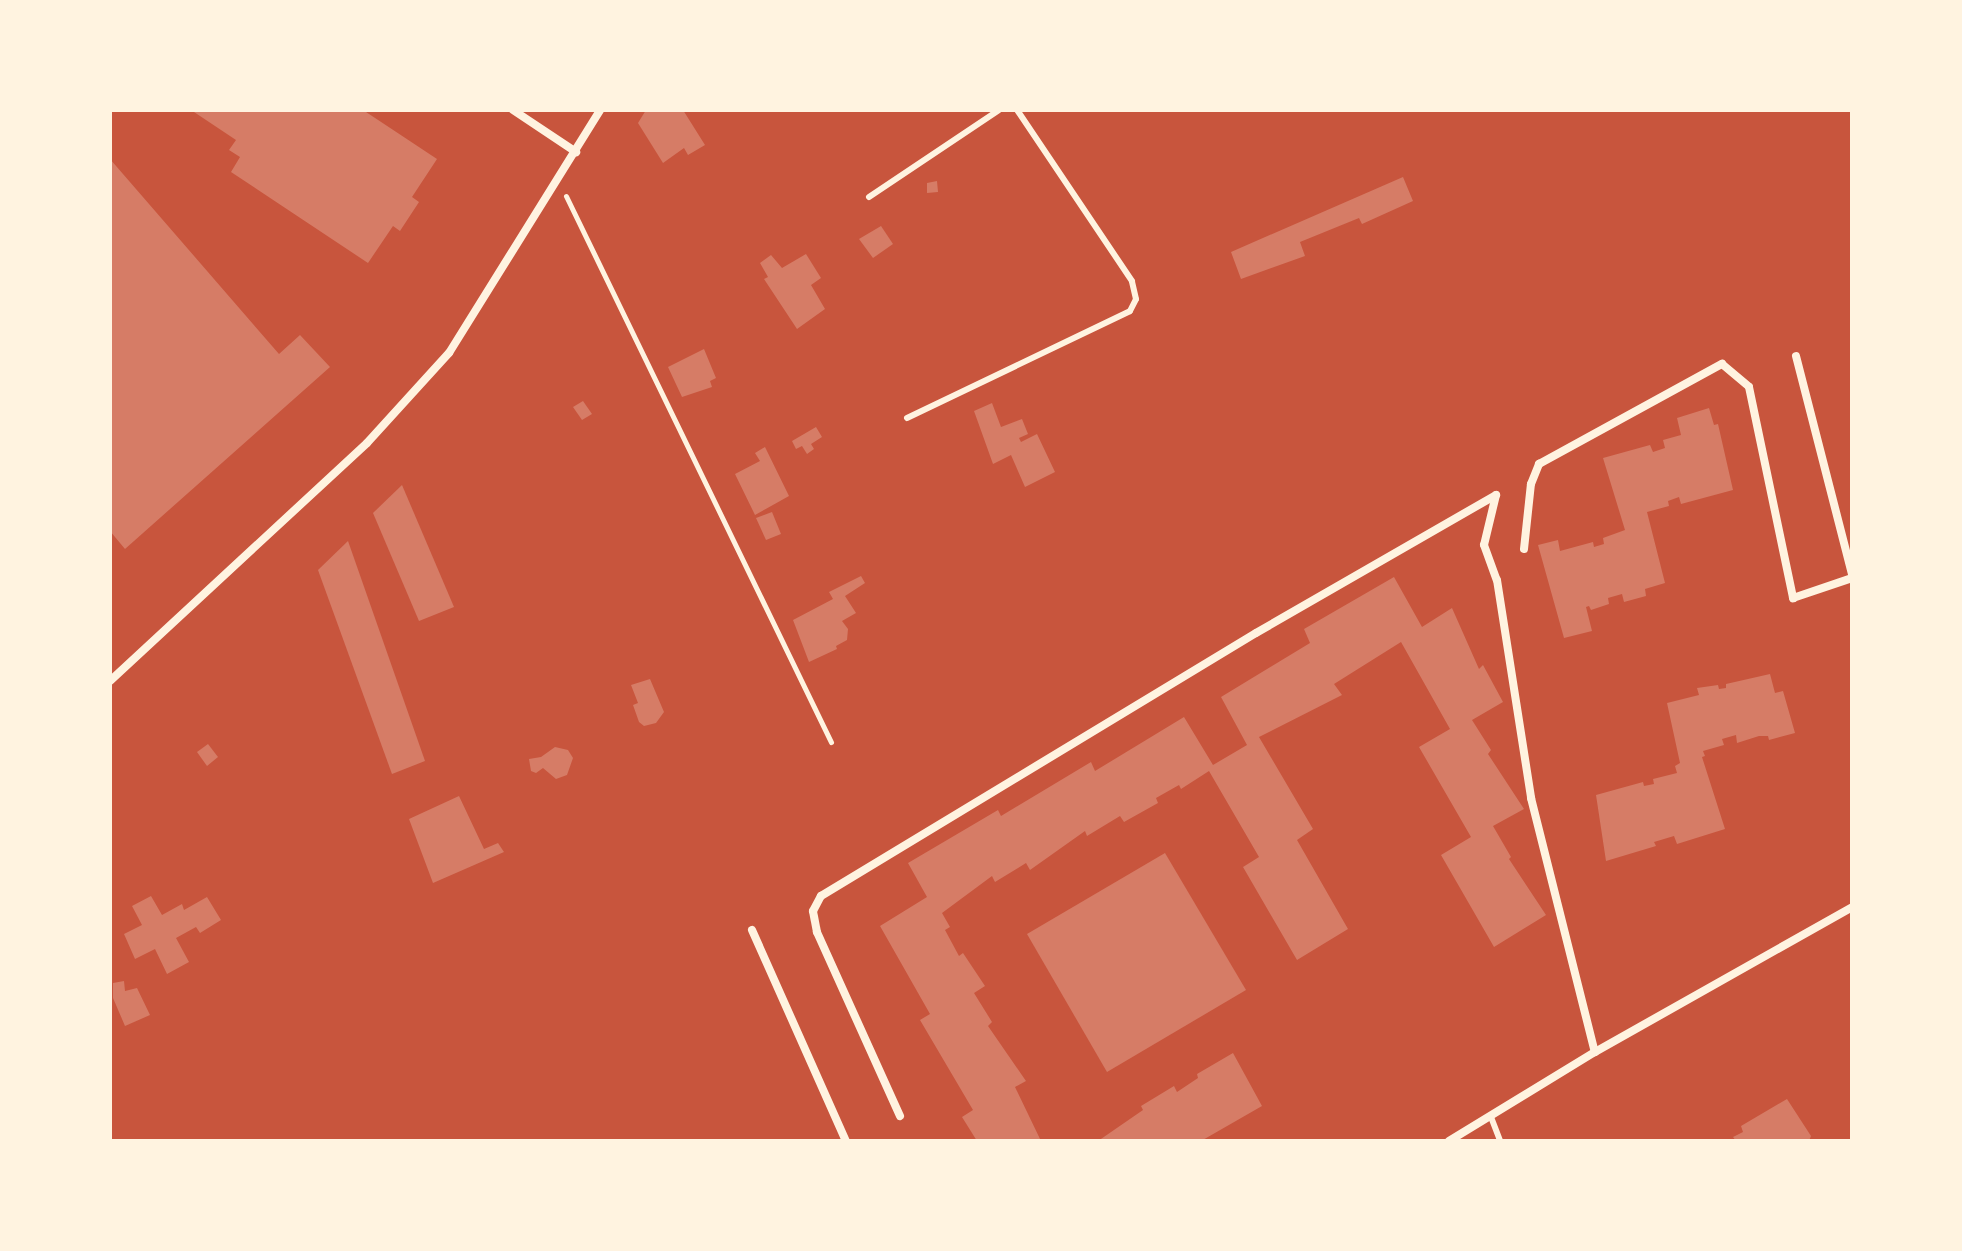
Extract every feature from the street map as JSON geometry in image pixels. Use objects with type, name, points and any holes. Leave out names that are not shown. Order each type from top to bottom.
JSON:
[{"type":"street","points":[[513,110],[576,152]]},
{"type":"street","points":[[110,681],[367,443],[449,353],[600,110]]},
{"type":"street","points":[[1524,549],[1531,484],[1539,464],[1722,364],[1749,387],[1793,598],[1852,576],[1796,356]]},
{"type":"street","points":[[900,1116],[817,932],[813,911],[821,896],[1187,674],[1496,495],[1484,545],[1497,580],[1531,798],[1595,1052]]},
{"type":"street","points":[[1449,1141],[1595,1052],[1852,907]]},
{"type":"street","points":[[752,930],[846,1141]]},
{"type":"lane","points":[[869,197],[999,110]]},
{"type":"lane","points":[[907,418],[1130,311],[1136,299],[1132,281],[1017,110]]},
{"type":"lane","points":[[1491,1117],[1500,1141]]},
{"type":"path","points":[[559,180],[831,742]]},
{"type":"building","points":[[191,110],[363,110],[437,159],[412,197],[419,202],[400,231],[393,226],[368,263],[231,172],[240,157],[229,150],[236,140]]},
{"type":"building","points":[[646,110],[683,110],[705,145],[688,155],[684,148],[663,163],[638,123]]},
{"type":"building","points":[[110,159],[279,354],[300,335],[330,367],[125,549],[110,531]]},
{"type":"building","points":[[1403,177],[1413,201],[1362,224],[1359,218],[1300,242],[1305,256],[1241,279],[1231,252]]},
{"type":"building","points":[[937,181],[938,192],[927,193],[927,183]]},
{"type":"building","points":[[881,226],[893,244],[873,258],[859,239]]},
{"type":"building","points":[[806,254],[821,278],[811,285],[825,309],[797,329],[764,279],[768,277],[760,263],[771,255],[782,268]]},
{"type":"building","points":[[704,349],[716,378],[710,381],[712,387],[682,397],[668,367]]},
{"type":"building","points":[[583,401],[592,414],[582,420],[573,407]]},
{"type":"building","points":[[992,403],[1001,427],[1022,419],[1028,434],[1019,438],[1021,442],[1037,434],[1055,472],[1025,487],[1011,455],[993,464],[974,411]]},
{"type":"building","points":[[1709,408],[1714,425],[1718,424],[1733,490],[1681,504],[1679,497],[1668,501],[1669,506],[1647,512],[1665,583],[1645,589],[1646,596],[1624,602],[1622,594],[1608,598],[1609,604],[1591,610],[1589,606],[1586,607],[1592,631],[1564,638],[1538,545],[1558,540],[1560,551],[1593,542],[1594,547],[1604,544],[1603,538],[1625,530],[1603,458],[1650,445],[1653,452],[1665,448],[1663,440],[1681,435],[1677,418]]},
{"type":"building","points":[[816,427],[822,437],[811,444],[814,449],[807,454],[802,446],[796,449],[792,441]]},
{"type":"building","points":[[765,447],[789,496],[755,515],[735,474],[760,461],[755,453]]},
{"type":"building","points":[[402,485],[454,607],[419,621],[373,513]]},
{"type":"building","points":[[772,512],[781,534],[766,540],[756,518]]},
{"type":"building","points":[[348,541],[425,761],[392,774],[318,570]]},
{"type":"building","points":[[861,576],[865,583],[845,596],[856,613],[842,621],[848,629],[847,640],[836,646],[837,649],[809,662],[793,620],[833,599],[829,592]]},
{"type":"building","points":[[1394,577],[1422,627],[1452,608],[1479,669],[1483,665],[1503,702],[1472,720],[1491,750],[1488,754],[1524,809],[1493,826],[1511,857],[1509,859],[1546,915],[1494,947],[1441,855],[1471,837],[1419,747],[1450,729],[1401,642],[1334,684],[1342,695],[1259,737],[1313,829],[1297,840],[1348,929],[1297,960],[1243,867],[1259,857],[1209,771],[1181,789],[1179,785],[1156,798],[1158,803],[1124,822],[1120,816],[1087,836],[1085,831],[1030,870],[1026,863],[995,882],[992,876],[942,913],[950,927],[945,930],[959,956],[963,953],[985,986],[974,993],[992,1022],[988,1026],[1026,1081],[1015,1087],[1041,1141],[977,1141],[962,1117],[973,1110],[920,1020],[930,1014],[880,926],[927,897],[908,863],[998,810],[1001,816],[1091,762],[1095,771],[1184,717],[1213,765],[1247,745],[1221,697],[1310,643],[1304,629]]},
{"type":"building","points":[[1770,674],[1775,693],[1783,691],[1795,733],[1769,740],[1768,736],[1759,736],[1737,743],[1736,735],[1722,739],[1724,745],[1703,751],[1705,756],[1702,757],[1725,829],[1677,844],[1674,836],[1654,842],[1656,846],[1606,861],[1596,795],[1643,782],[1644,786],[1654,784],[1653,779],[1677,773],[1675,766],[1680,763],[1667,703],[1699,695],[1697,688],[1718,685],[1719,689],[1726,688],[1726,684]]},
{"type":"building","points":[[650,679],[664,712],[656,723],[644,726],[639,722],[633,705],[638,703],[631,685]]},
{"type":"building","points":[[208,744],[218,757],[207,766],[197,752]]},
{"type":"building","points":[[555,747],[568,750],[573,758],[567,775],[556,779],[543,768],[536,773],[531,771],[529,759],[541,757]]},
{"type":"building","points":[[459,796],[484,849],[498,843],[504,852],[433,883],[409,819]]},
{"type":"building","points":[[1165,853],[1246,990],[1107,1072],[1027,934]]},
{"type":"building","points":[[151,896],[162,915],[182,904],[184,910],[207,897],[221,920],[200,933],[196,927],[176,938],[189,962],[167,974],[155,949],[135,959],[124,934],[142,925],[132,906]]},
{"type":"building","points":[[124,981],[125,991],[137,988],[150,1015],[125,1026],[113,998],[113,983]]},
{"type":"building","points":[[1233,1053],[1262,1106],[1201,1141],[1098,1141],[1143,1110],[1141,1106],[1174,1086],[1177,1092],[1198,1078],[1197,1074]]},
{"type":"building","points":[[1787,1099],[1811,1136],[1809,1141],[1736,1141],[1733,1137],[1743,1132],[1741,1126]]}]
